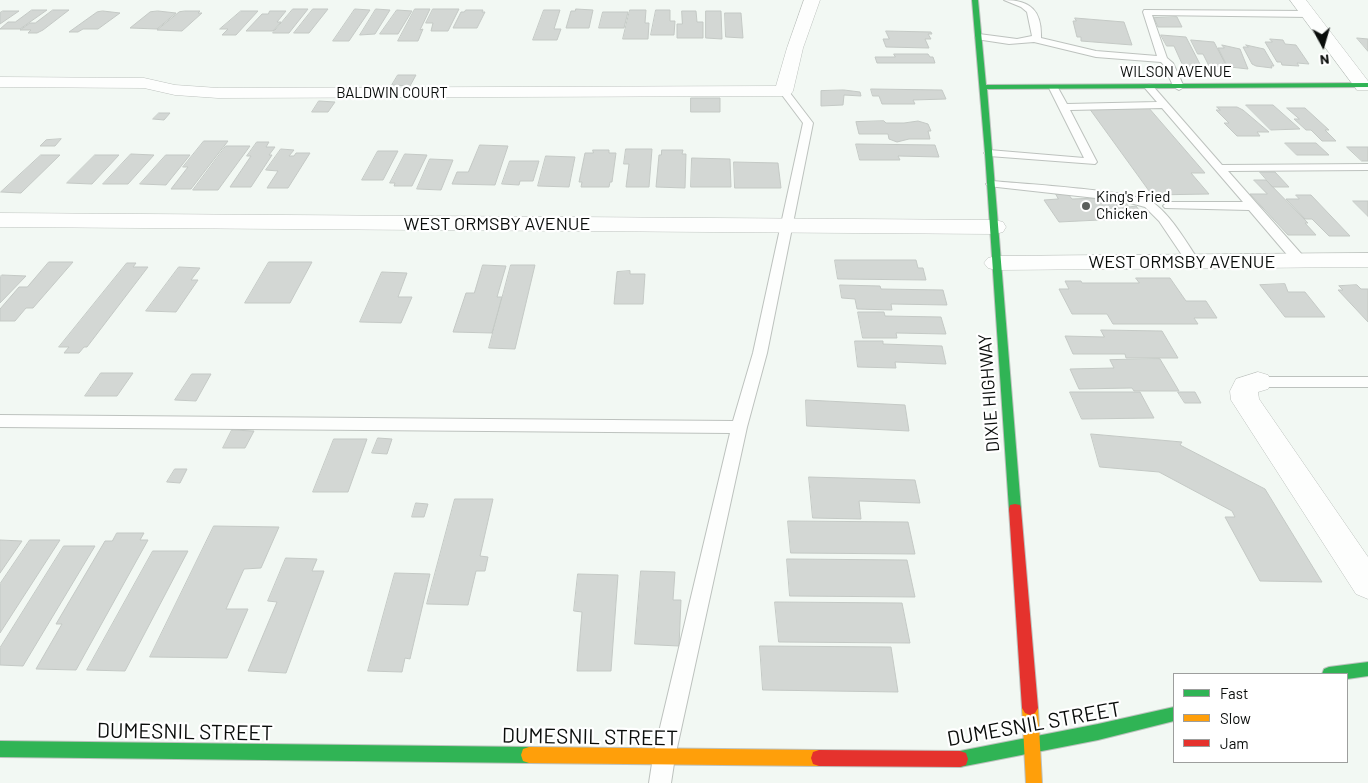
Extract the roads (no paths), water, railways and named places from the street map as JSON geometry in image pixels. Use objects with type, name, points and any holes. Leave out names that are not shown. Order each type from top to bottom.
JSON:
[{"type":"street","points":[[784,91],[795,48],[812,0]]},
{"type":"street","name":"DIXIE HIGHWAY","points":[[975,0],[992,184],[996,263],[1033,745],[1034,783]]},
{"type":"street","points":[[1298,0],[1366,86]]},
{"type":"street","name":"BALDWIN COURT","points":[[0,82],[144,83],[175,90],[218,93],[784,91]]},
{"type":"street","name":"WILSON AVENUE","points":[[983,88],[1366,86]]},
{"type":"street","name":"WEST ORMSBY AVENUE","points":[[0,220],[994,227]]},
{"type":"street","name":"WEST ORMSBY AVENUE","points":[[996,263],[1368,260]]},
{"type":"street","points":[[1258,382],[1246,386],[1244,391],[1245,400],[1368,584]]},
{"type":"street","points":[[1337,673],[1368,669]]},
{"type":"street","name":"DUMESNIL STREET","points":[[0,749],[954,760],[1144,722],[1173,714]]},
{"type":"lane","points":[[1008,0],[1027,6],[1032,10],[1037,37],[1034,39]]},
{"type":"lane","points":[[1179,87],[1168,63],[1163,59],[1146,9],[1309,14]]},
{"type":"lane","points":[[979,37],[1018,40],[1034,39],[1096,54],[1163,59]]},
{"type":"lane","points":[[1149,87],[1300,261]]},
{"type":"lane","points":[[989,153],[1091,162],[1054,88]]},
{"type":"lane","points":[[660,783],[664,756],[738,427],[760,353],[808,123],[784,91]]},
{"type":"lane","points":[[1064,107],[1164,105]]},
{"type":"lane","points":[[1219,168],[1368,167]]},
{"type":"lane","points":[[992,184],[1124,198],[1149,205],[1163,218],[1193,261]]},
{"type":"lane","points":[[1169,206],[1252,206]]},
{"type":"lane","points":[[1258,382],[1368,382]]},
{"type":"lane","points":[[0,421],[738,427]]},
{"type":"place","name":"King's Fried Chicken","points":[[1086,206]]}]
